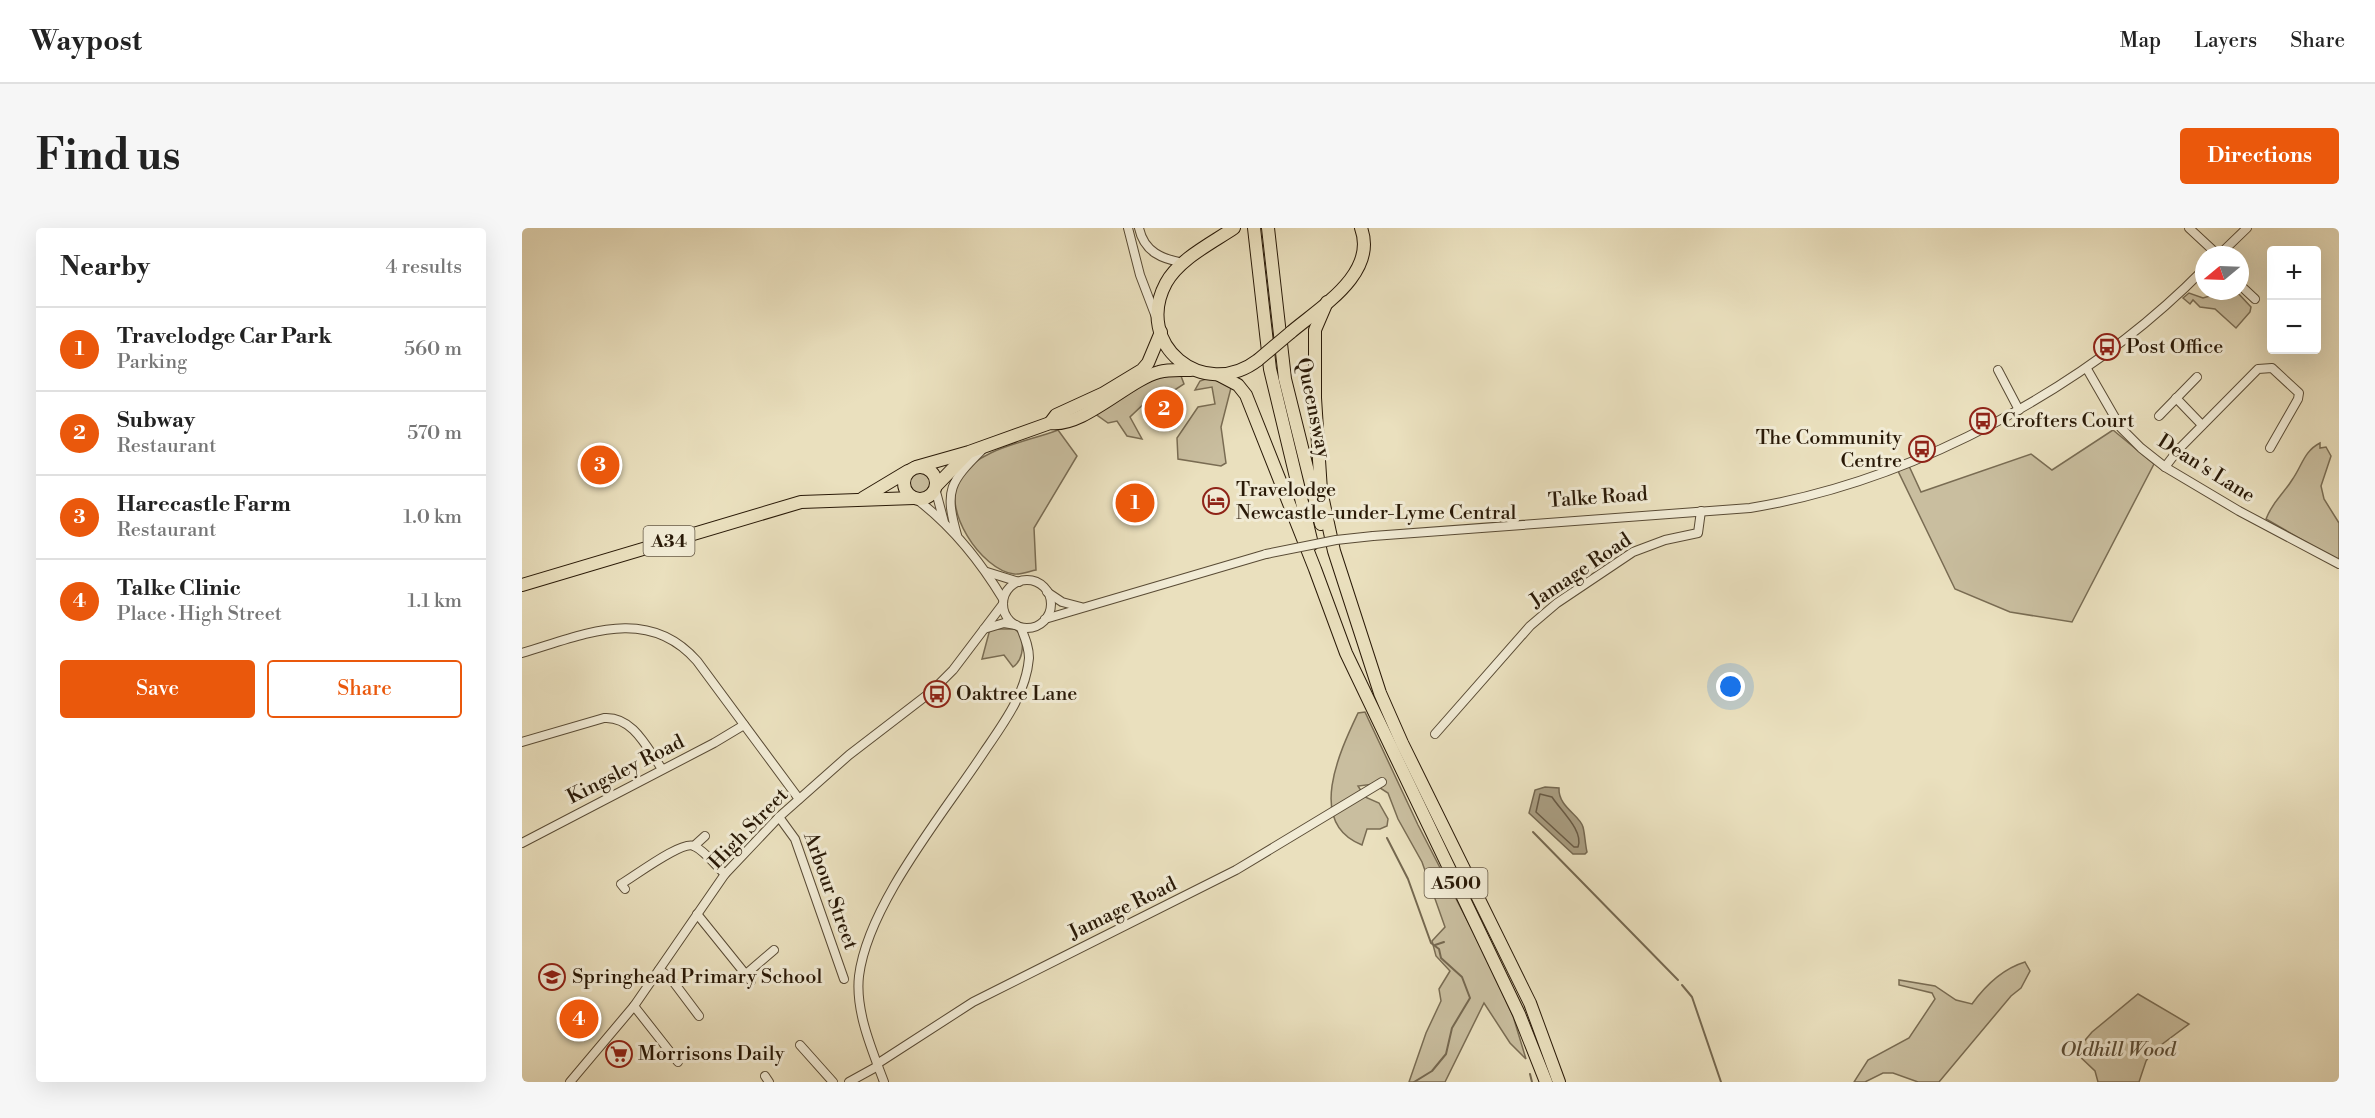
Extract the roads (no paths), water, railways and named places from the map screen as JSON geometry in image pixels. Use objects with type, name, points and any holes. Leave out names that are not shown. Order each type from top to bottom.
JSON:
[{"type":"highway","points":[[1207,247],[1217,228]]},
{"type":"highway","points":[[1233,228],[1184,263],[1170,277],[1163,291],[1160,329],[1169,351],[1191,370],[1219,375],[1238,385],[1246,396],[1346,653],[1363,687]]},
{"type":"highway","name":"Queensway","points":[[1254,228],[1270,369],[1280,418],[1315,554],[1363,687]]},
{"type":"highway","name":"Queensway","points":[[1268,228],[1285,379],[1304,464],[1335,573],[1380,693]]},
{"type":"highway","points":[[1219,375],[1239,371],[1258,360],[1349,282],[1357,269],[1363,230]]},
{"type":"highway","points":[[1327,302],[1315,330],[1314,357],[1321,491],[1334,551],[1380,693]]},
{"type":"highway","name":"A34","points":[[1050,423],[1056,415],[1104,393],[1142,370],[1152,355],[1160,329]]},
{"type":"highway","name":"A34","points":[[863,498],[913,469],[1050,423],[1059,424],[1088,412],[1159,372],[1191,370]]},
{"type":"highway","name":"A34","points":[[935,487],[969,452]]},
{"type":"highway","points":[[913,469],[930,470],[935,477],[935,487],[929,496],[915,498],[904,485],[913,469]]},
{"type":"highway","name":"A34","points":[[522,585],[801,502],[863,498],[878,500],[915,498]]},
{"type":"highway","name":"A500","points":[[1363,687],[1381,730],[1520,1014],[1546,1082]]},
{"type":"highway","name":"A500","points":[[1380,693],[1530,1003],[1559,1082]]},
{"type":"street","points":[[1128,228],[1140,275],[1160,329]]},
{"type":"street","points":[[1139,228],[1143,241],[1154,254],[1184,263]]},
{"type":"street","points":[[2189,228],[2209,246]]},
{"type":"street","points":[[2228,246],[2247,228]]},
{"type":"street","name":"Talke Road","points":[[1041,622],[1266,554],[1336,540],[1782,503],[1837,489],[1926,454],[2019,410],[2087,369],[2126,340],[2195,277]]},
{"type":"street","points":[[2165,467],[2202,425],[2258,369],[2268,367],[2296,388],[2299,396],[2270,448]]},
{"type":"street","name":"Dean's Lane","points":[[2087,369],[2121,428],[2165,467],[2239,511],[2339,564]]},
{"type":"street","points":[[1998,370],[2019,410]]},
{"type":"street","points":[[2159,416],[2197,377]]},
{"type":"street","points":[[2176,398],[2202,425]]},
{"type":"street","points":[[959,540],[950,511],[949,495],[957,475],[986,445]]},
{"type":"street","points":[[935,487],[944,523]]},
{"type":"street","points":[[915,498],[944,523],[987,572],[1003,601],[1005,614],[1019,626],[1028,646]]},
{"type":"street","name":"Jamage Road","points":[[1436,734],[1530,626],[1633,552],[1665,540],[1698,533],[1701,526],[1701,511]]},
{"type":"street","points":[[884,1082],[859,998],[859,977],[867,941],[892,889],[1010,713],[1025,680],[1028,646],[1051,604],[1047,591],[1034,581],[1019,582],[987,572]]},
{"type":"street","points":[[1003,601],[1011,586],[1019,582]]},
{"type":"street","name":"Talke Road","points":[[1047,591],[1073,607],[1091,607]]},
{"type":"street","name":"High Street","points":[[570,1082],[634,1006],[725,874],[779,817],[885,726],[931,692],[953,670],[1003,601]]},
{"type":"street","points":[[984,629],[1004,623],[1019,626],[1041,622]]},
{"type":"street","points":[[522,653],[608,628],[627,627],[669,638],[688,651],[800,800]]},
{"type":"street","points":[[522,742],[604,717],[616,718],[629,723],[662,769]]},
{"type":"street","name":"Kingsley Road","points":[[522,843],[744,725]]},
{"type":"street","name":"Jamage Road","points":[[849,1082],[974,1002],[1236,870],[1382,782]]},
{"type":"street","name":"Arbour Street","points":[[779,817],[795,839],[844,979]]},
{"type":"street","points":[[694,846],[705,836]]},
{"type":"street","points":[[625,889],[621,884],[683,846],[694,846],[725,874]]},
{"type":"street","points":[[697,914],[748,977],[774,951]]},
{"type":"street","points":[[659,970],[669,976],[699,1016]]},
{"type":"street","points":[[634,1006],[678,1062]]},
{"type":"street","points":[[801,1045],[833,1082]]},
{"type":"water","points":[[1545,787],[1559,788],[1565,806],[1581,823],[1587,852],[1585,854],[1573,854],[1529,813],[1535,790]]},
{"type":"waterway","points":[[1533,832],[1678,980]]},
{"type":"waterway","points":[[1387,838],[1408,879],[1431,943],[1439,949],[1441,958],[1462,977],[1470,998],[1452,1028],[1446,1054],[1432,1071],[1414,1082]]},
{"type":"waterway","points":[[1435,945],[1444,942]]},
{"type":"waterway","points":[[1682,985],[1692,997],[1721,1082]]},
{"type":"waterway","points":[[1530,1074],[1532,1082]]},
{"type":"place","name":"Post Office","points":[[2107,347]]},
{"type":"place","name":"Subway","points":[[1164,409]]},
{"type":"place","name":"Crofters Court","points":[[1983,421]]},
{"type":"place","name":"The Community Centre","points":[[1922,449]]},
{"type":"place","name":"Harecastle Farm","points":[[600,465]]},
{"type":"place","name":"Travelodge Newcastle-under-Lyme Central","points":[[1216,501]]},
{"type":"place","name":"Travelodge Car Park","points":[[1135,503]]},
{"type":"place","name":"Oaktree Lane","points":[[937,694]]},
{"type":"place","name":"Springhead Primary School","points":[[552,977]]},
{"type":"place","name":"Talke Clinic","points":[[579,1019]]},
{"type":"place","name":"Morrisons Daily","points":[[619,1054]]},
{"type":"park label","name":"Oldhill Wood","points":[[2118,1050]]}]
